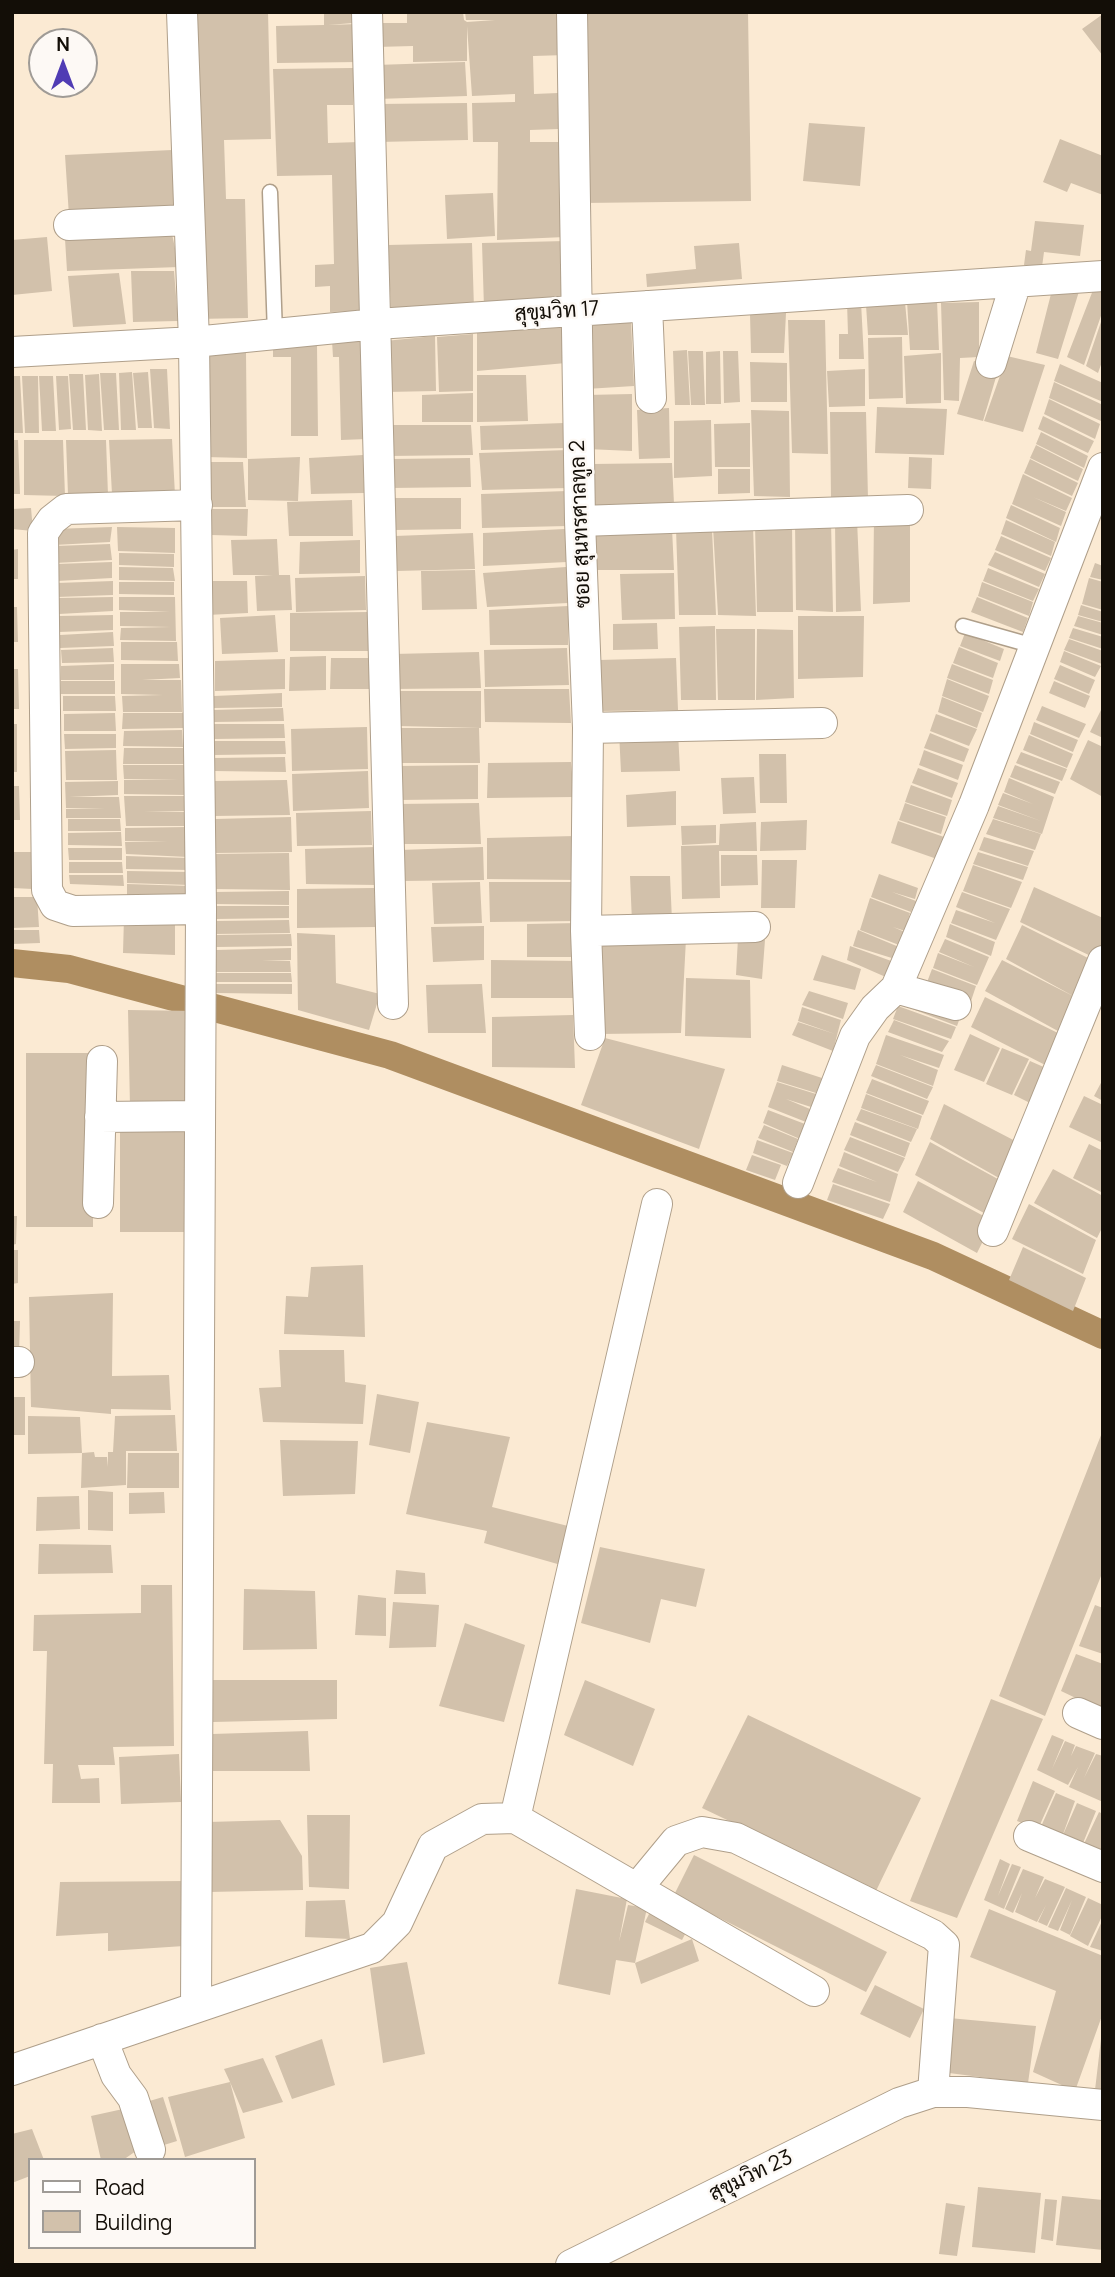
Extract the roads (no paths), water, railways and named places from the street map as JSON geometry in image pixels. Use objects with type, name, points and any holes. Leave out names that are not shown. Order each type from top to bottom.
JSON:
[{"type":"street","points":[[181,12],[194,342],[201,909],[196,2006]]},
{"type":"street","points":[[367,12],[394,1004]]},
{"type":"street","name":"ซอย สุนทรศาลทูล 2","points":[[572,12],[580,521],[588,729],[586,931],[590,1035]]},
{"type":"street","points":[[69,225],[189,220]]},
{"type":"street","name":"สุขุมวิท 17","points":[[12,352],[194,342],[377,324],[1103,276]]},
{"type":"street","points":[[991,363],[1016,282]]},
{"type":"street","points":[[647,306],[651,398]]},
{"type":"street","points":[[798,1183],[855,1036],[874,1008],[896,988],[974,805],[1103,468]]},
{"type":"street","points":[[197,505],[66,509],[52,520],[43,533],[47,890],[55,905],[73,911],[201,909]]},
{"type":"street","points":[[580,521],[908,510]]},
{"type":"street","points":[[588,729],[822,723]]},
{"type":"street","points":[[586,931],[755,927]]},
{"type":"street","points":[[993,1231],[1103,961]]},
{"type":"street","points":[[896,988],[956,1005]]},
{"type":"street","points":[[98,1203],[102,1061]]},
{"type":"street","points":[[100,1117],[200,1116]]},
{"type":"street","points":[[515,1818],[657,1204]]},
{"type":"street","points":[[12,2070],[372,1948],[397,1923],[433,1846],[482,1819],[515,1818],[814,1991]]},
{"type":"street","points":[[638,1887],[676,1841],[702,1832],[736,1838],[933,1935],[944,1945],[933,2092]]},
{"type":"street","points":[[1028,1836],[1103,1867]]},
{"type":"street","points":[[102,2039],[116,2075],[133,2098],[150,2150]]},
{"type":"street","name":"สุขุมวิท 23","points":[[571,2265],[899,2103],[933,2092],[968,2092],[1103,2105]]},
{"type":"lane","points":[[270,192],[275,334]]},
{"type":"lane","points":[[963,626],[1034,646]]},
{"type":"waterway","points":[[12,963],[69,969],[390,1055],[933,1256],[1103,1335]]}]
